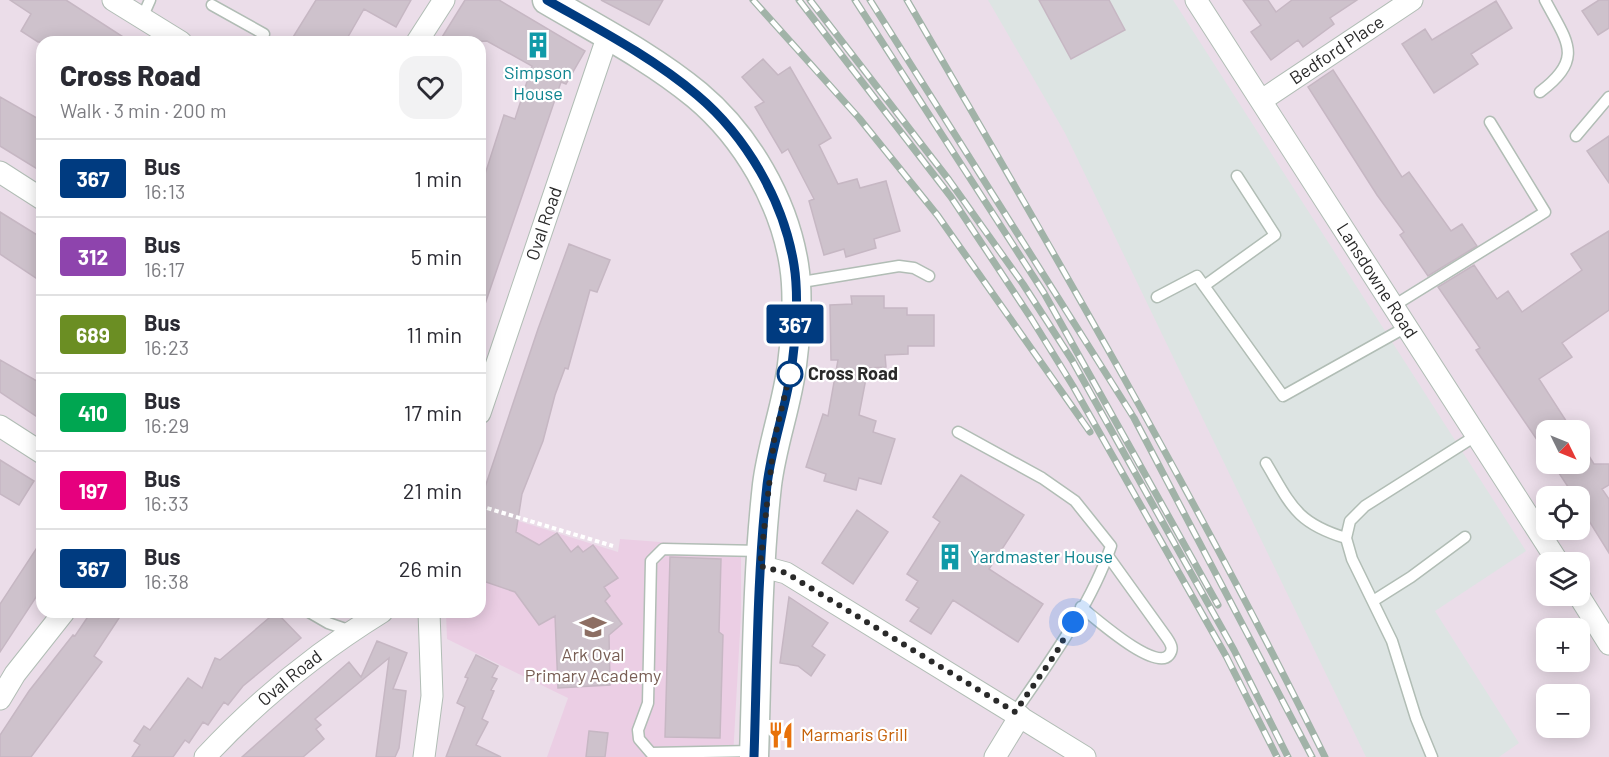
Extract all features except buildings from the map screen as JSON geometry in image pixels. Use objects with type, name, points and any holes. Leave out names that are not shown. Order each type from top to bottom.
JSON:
[{"type":"street","points":[[113,0],[146,9],[175,36]]},
{"type":"street","points":[[421,36],[444,0]]},
{"type":"street","points":[[547,0],[656,64],[698,96],[746,148],[764,179],[791,247],[796,283],[792,365],[774,441],[761,559],[754,754]]},
{"type":"street","name":"Lansdowne Road","points":[[1196,0],[1395,305],[1552,552]]},
{"type":"street","name":"Bedford Place","points":[[1262,100],[1412,0]]},
{"type":"street","name":"Oval Road","points":[[486,395],[608,35]]},
{"type":"street","points":[[0,172],[36,195]]},
{"type":"street","points":[[0,426],[36,449]]},
{"type":"street","points":[[761,559],[1085,757]]},
{"type":"street","points":[[1585,606],[1609,644]]},
{"type":"street","points":[[0,699],[8,669],[58,618]]},
{"type":"street","name":"Oval Road","points":[[206,757],[275,692],[351,631],[372,618]]},
{"type":"street","points":[[424,757],[432,696],[429,618]]},
{"type":"street","points":[[995,757],[1017,714]]},
{"type":"lane","points":[[1540,92],[1562,74],[1568,60],[1566,43],[1545,0]]},
{"type":"lane","points":[[211,2],[264,34]]},
{"type":"lane","points":[[1576,136],[1609,97]]},
{"type":"lane","points":[[1395,305],[1545,212],[1490,122]]},
{"type":"lane","points":[[1204,286],[1275,235],[1237,176]]},
{"type":"lane","points":[[796,283],[899,266],[914,268],[929,276]]},
{"type":"lane","points":[[1156,297],[1197,276],[1283,396],[1408,326]]},
{"type":"lane","points":[[958,432],[1042,478],[1075,501],[1111,546],[1100,580],[1081,607],[1056,653],[1017,714]]},
{"type":"lane","points":[[1432,757],[1416,718],[1392,641],[1352,559],[1346,538],[1350,521],[1365,506],[1477,435]]},
{"type":"lane","points":[[1266,463],[1294,511],[1324,531],[1346,538]]},
{"type":"lane","points":[[1372,601],[1411,577],[1465,537]]},
{"type":"lane","points":[[754,754],[651,753],[639,740],[638,730],[648,703],[651,561],[663,549],[761,559]]},
{"type":"lane","points":[[1081,607],[1148,656],[1159,659],[1166,658],[1171,653],[1172,646],[1167,638],[1108,556]]},
{"type":"lane","points":[[319,618],[351,631]]},
{"type":"path","points":[[486,508],[613,546]]},
{"type":"shaded area","points":[[988,0],[1173,0],[1526,551],[1435,611],[1519,743],[1499,757],[1366,757],[1065,133]]},
{"type":"shaded area","name":"Ark Oval Primary Academy","points":[[486,511],[618,552],[620,539],[741,548],[741,614],[733,757],[547,757],[568,698],[447,639],[446,618],[486,618]]},
{"type":"railway","points":[[753,0],[859,118],[938,216],[1090,432]]},
{"type":"railway","points":[[799,0],[951,197],[1031,318],[1073,386],[1226,656],[1277,757]]},
{"type":"railway","points":[[810,0],[949,180],[1023,284],[1072,360],[1234,650],[1288,757]]},
{"type":"railway","points":[[855,0],[1044,293],[1218,605]]},
{"type":"railway","points":[[870,0],[1134,418],[1312,757]]},
{"type":"railway","points":[[907,0],[1175,470],[1325,757]]},
{"type":"bus line","name":"367","points":[[547,0],[656,64],[698,96],[746,148],[764,179],[791,247],[796,283],[792,365],[774,441],[767,484],[760,566],[754,757]]},
{"type":"place","name":"Simpson House","points":[[538,45]]},
{"type":"place","name":"Cross Road","points":[[790,374]]},
{"type":"place","name":"Yardmaster House","points":[[950,557]]},
{"type":"place","name":"Ark Oval Primary Academy","points":[[593,627]]},
{"type":"place","name":"Marmaris Grill","points":[[781,735]]},
{"type":"route","points":[[790,374],[792,365],[774,441],[767,484],[760,566],[786,573],[1015,712],[1056,653],[1073,622]]}]
